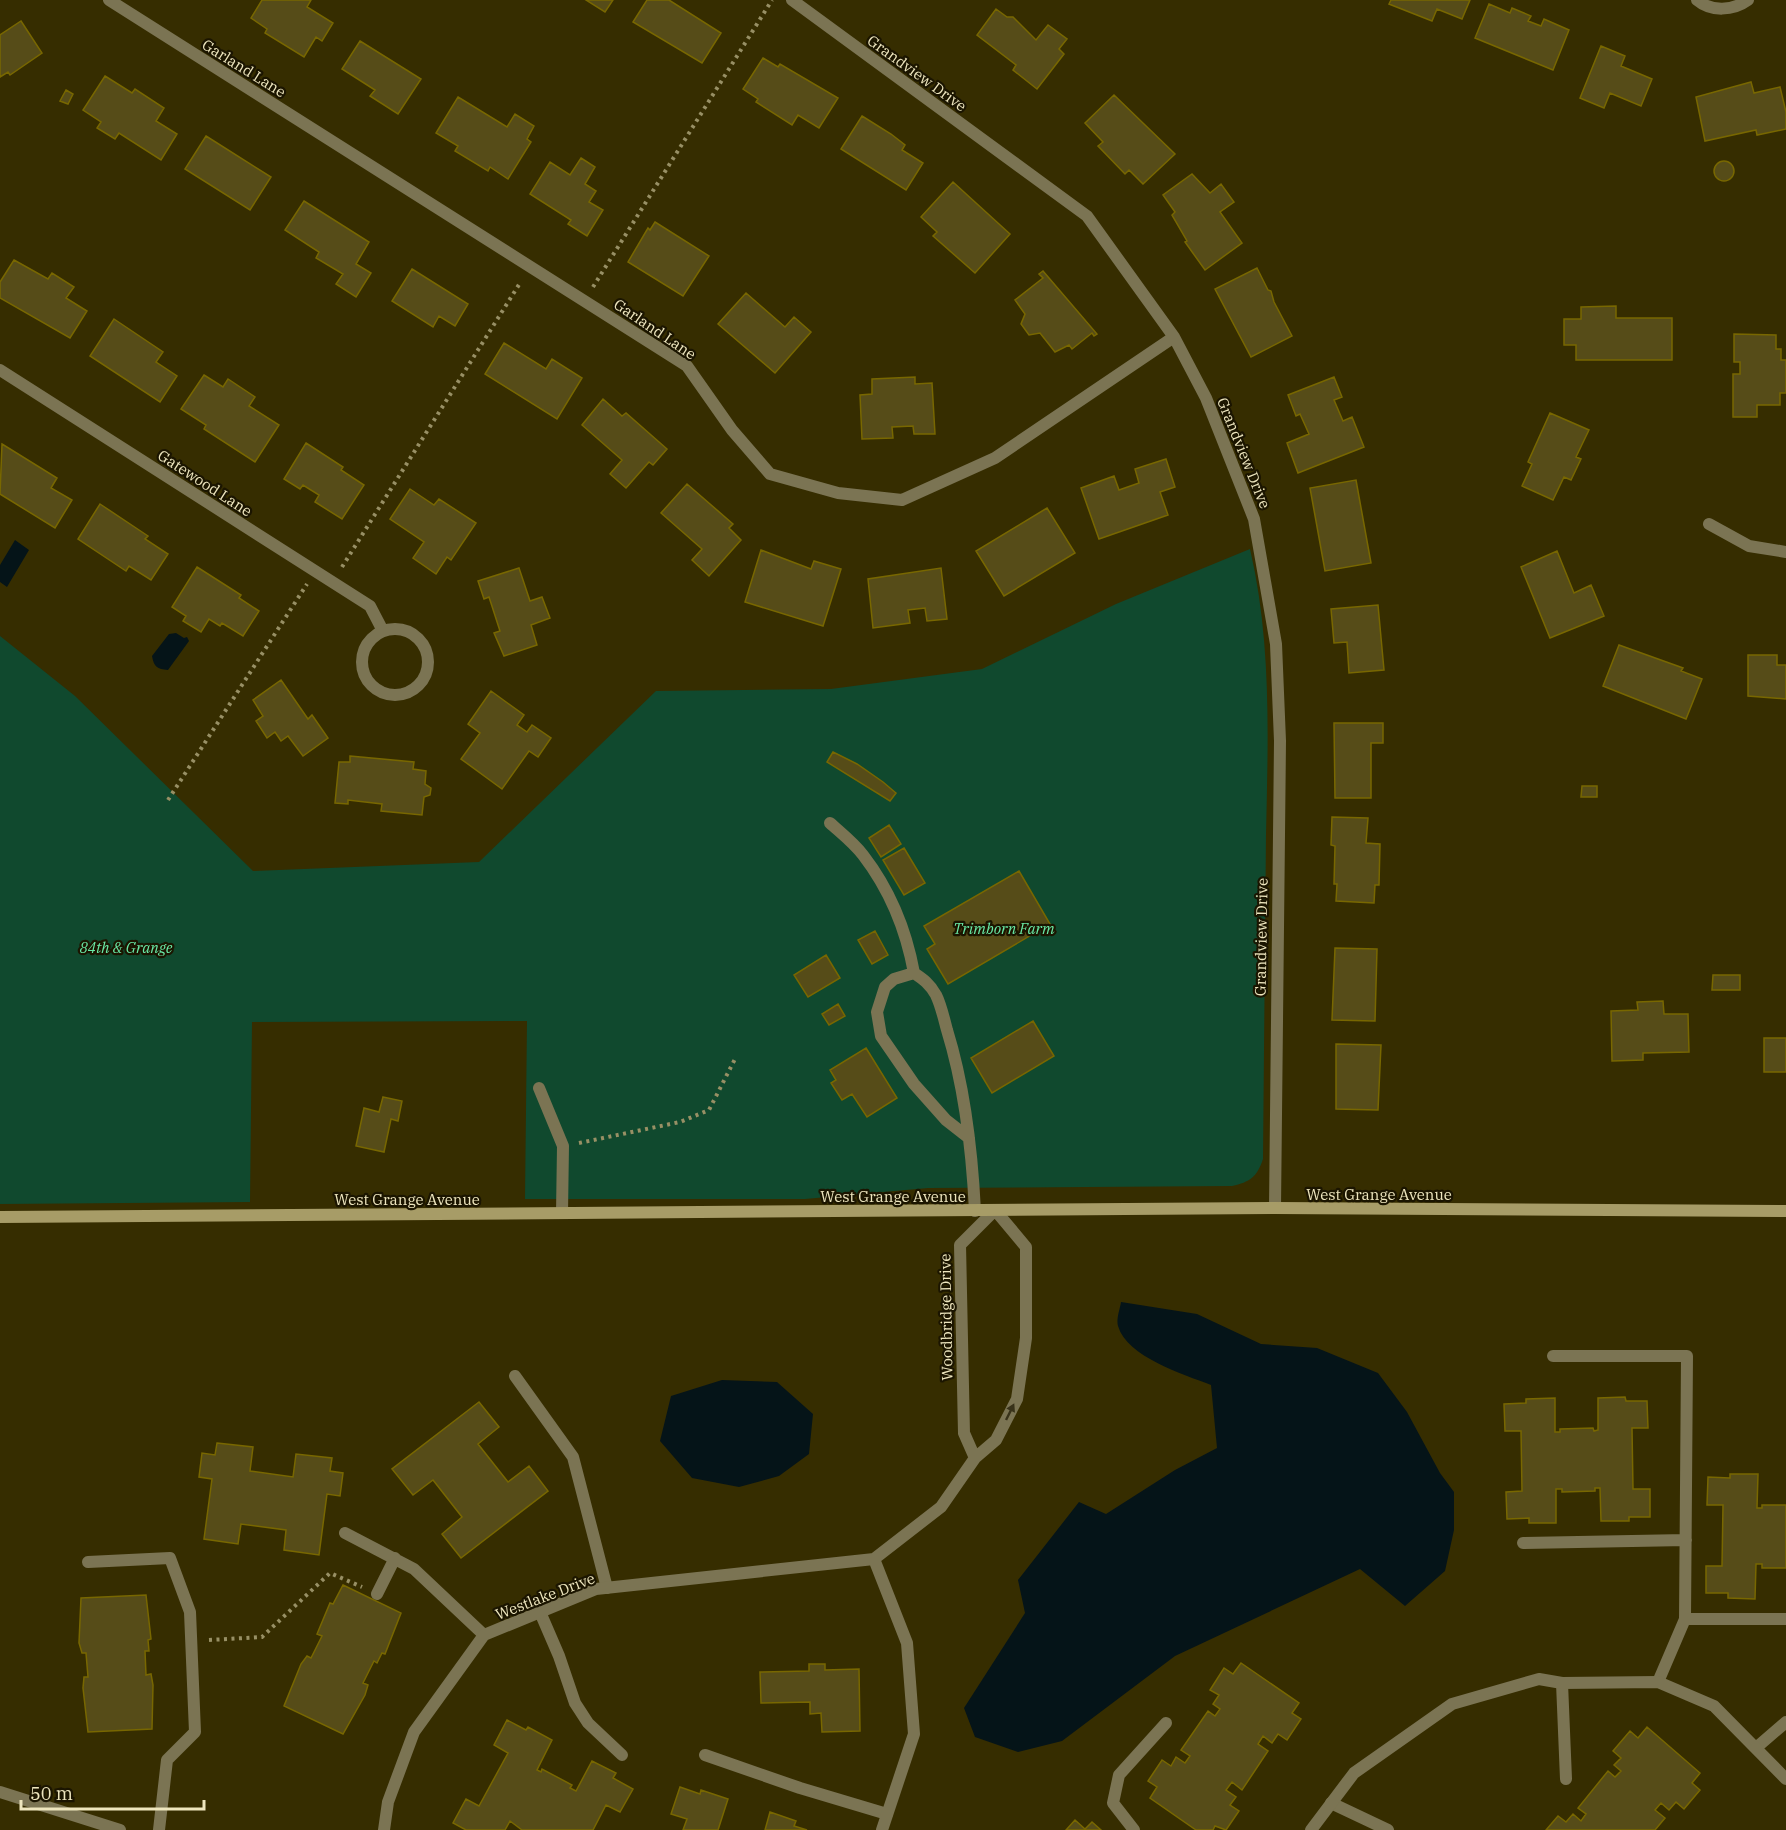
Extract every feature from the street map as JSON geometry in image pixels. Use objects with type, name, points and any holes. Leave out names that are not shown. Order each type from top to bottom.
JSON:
[{"type":"street","name":"Garland Lane","points":[[109,0],[687,366],[732,430],[770,474],[838,493],[902,500],[995,458],[1174,337]]},
{"type":"street","name":"Grandview Drive","points":[[792,0],[1088,216],[1174,337],[1206,398],[1254,519],[1276,644],[1280,741],[1275,1208]]},
{"type":"street","points":[[1697,0],[1705,7],[1722,9],[1741,5],[1748,0]]},
{"type":"street","name":"Gatewood Lane","points":[[0,370],[370,606],[383,631]]},
{"type":"street","points":[[1709,524],[1749,546],[1786,552]]},
{"type":"street","points":[[405,630],[422,643],[427,654],[425,675],[410,691],[390,694],[380,691],[365,676],[363,656],[366,646],[383,631],[405,630]]},
{"type":"street","points":[[830,823],[863,855],[894,906],[905,930],[914,973],[927,981],[936,996],[953,1048],[969,1138],[975,1211]]},
{"type":"street","points":[[914,973],[894,979],[885,987],[877,1012],[881,1036],[914,1084],[946,1120],[969,1138]]},
{"type":"street","points":[[539,1088],[563,1146],[562,1213]]},
{"type":"street","name":"West Grange Avenue","points":[[0,1217],[1275,1208],[1786,1211]]},
{"type":"street","points":[[882,1830],[914,1734],[907,1643],[874,1559],[941,1507],[975,1458],[996,1440],[1017,1399],[1026,1338],[1026,1247],[995,1210]]},
{"type":"street","name":"Woodbridge Drive","points":[[975,1458],[964,1433],[960,1245],[995,1210]]},
{"type":"street","points":[[1553,1356],[1687,1356],[1685,1618],[1658,1682]]},
{"type":"street","points":[[515,1376],[573,1457],[607,1588]]},
{"type":"street","points":[[345,1533],[414,1569],[484,1635]]},
{"type":"street","points":[[1523,1543],[1686,1540]]},
{"type":"street","points":[[88,1562],[170,1558],[190,1612],[195,1732],[167,1760],[159,1830]]},
{"type":"street","points":[[377,1594],[395,1558]]},
{"type":"street","name":"Westlake Drive","points":[[384,1830],[388,1802],[414,1732],[484,1635],[596,1589],[874,1559]]},
{"type":"street","points":[[540,1612],[575,1703],[588,1723],[622,1755]]},
{"type":"street","points":[[1685,1618],[1786,1619]]},
{"type":"street","points":[[1311,1830],[1354,1773],[1452,1704],[1539,1680],[1562,1683],[1658,1682],[1714,1706],[1757,1747],[1786,1779]]},
{"type":"street","points":[[1562,1683],[1566,1779]]},
{"type":"street","points":[[1757,1747],[1786,1722]]},
{"type":"street","points":[[1134,1830],[1113,1803],[1119,1775],[1166,1723]]},
{"type":"street","points":[[705,1755],[887,1814]]},
{"type":"street","points":[[0,1792],[120,1830]]},
{"type":"street","points":[[1331,1803],[1388,1830]]},
{"type":"path","points":[[584,300],[772,0]]},
{"type":"path","points":[[332,582],[520,283]]},
{"type":"path","points":[[168,800],[315,571]]},
{"type":"path","points":[[563,1146],[680,1122],[709,1110],[736,1057]]},
{"type":"path","points":[[191,1641],[262,1637],[330,1573],[377,1594]]},
{"type":"green space","name":"Trimborn Farm","points":[[1250,549],[1262,620],[1268,728],[1263,1159],[1255,1174],[1244,1183],[1232,1186],[928,1188],[805,1199],[525,1199],[527,1021],[252,1022],[250,1202],[0,1204],[0,636],[75,696],[253,871],[479,862],[656,691],[831,689],[982,669],[1116,604]]},
{"type":"shaded area","points":[[15,540],[29,550],[7,587],[0,582],[0,565]]},
{"type":"shaded area","points":[[176,633],[184,638],[187,637],[189,641],[168,670],[159,668],[155,665],[152,656],[169,634]]},
{"type":"shaded area","points":[[1121,1302],[1197,1314],[1261,1344],[1317,1348],[1378,1373],[1407,1412],[1440,1473],[1454,1492],[1454,1530],[1445,1571],[1405,1606],[1360,1569],[1175,1656],[1062,1741],[1018,1752],[975,1737],[964,1708],[1025,1613],[1018,1580],[1079,1502],[1106,1514],[1175,1470],[1217,1448],[1211,1385],[1157,1363],[1132,1347],[1123,1337],[1118,1326]]},
{"type":"shaded area","points":[[722,1380],[777,1382],[813,1414],[809,1454],[779,1476],[739,1487],[692,1478],[660,1441],[671,1396]]},
{"type":"building","points":[[262,0],[311,0],[307,7],[333,23],[322,41],[316,37],[304,57],[265,33],[267,29],[251,18]]},
{"type":"building","points":[[586,0],[613,0],[605,12]]},
{"type":"building","points":[[647,0],[669,0],[721,33],[702,63],[633,22]]},
{"type":"building","points":[[1391,0],[1470,0],[1462,19],[1437,9],[1432,21],[1389,4]]},
{"type":"building","points":[[1489,4],[1510,13],[1512,8],[1531,16],[1528,21],[1541,26],[1544,19],[1569,30],[1553,70],[1475,38]]},
{"type":"building","points":[[996,9],[1007,17],[1013,17],[1036,40],[1048,25],[1067,39],[1059,49],[1064,54],[1037,89],[1013,70],[1016,65],[977,35]]},
{"type":"building","points":[[21,21],[42,53],[10,75],[8,72],[0,77],[0,35]]},
{"type":"building","points":[[360,41],[421,79],[398,114],[370,96],[375,90],[342,69]]},
{"type":"building","points":[[1601,46],[1625,56],[1621,66],[1652,79],[1641,106],[1610,93],[1604,108],[1580,98]]},
{"type":"building","points":[[763,58],[778,67],[780,64],[838,98],[819,128],[798,115],[792,125],[756,102],[758,99],[743,89]]},
{"type":"building","points":[[105,76],[132,93],[135,89],[164,108],[156,121],[177,134],[161,160],[119,133],[115,139],[97,128],[101,122],[83,110]]},
{"type":"building","points":[[1751,82],[1754,93],[1780,87],[1786,112],[1786,129],[1757,135],[1756,130],[1705,141],[1696,97]]},
{"type":"building","points":[[66,90],[73,94],[68,104],[60,101]]},
{"type":"building","points":[[1114,95],[1175,154],[1143,184],[1129,170],[1125,174],[1098,146],[1103,142],[1085,123]]},
{"type":"building","points":[[458,97],[507,127],[515,114],[534,126],[527,139],[531,142],[508,179],[490,167],[488,171],[455,151],[458,146],[436,133]]},
{"type":"building","points":[[862,116],[891,134],[905,145],[902,150],[923,163],[906,190],[841,149]]},
{"type":"building","points":[[206,136],[271,177],[250,210],[185,169]]},
{"type":"building","points":[[581,158],[595,167],[585,184],[596,191],[589,202],[603,210],[587,236],[568,224],[571,220],[530,194],[550,162],[570,175]]},
{"type":"building","points":[[1724,161],[1731,164],[1734,171],[1731,178],[1724,181],[1717,178],[1714,171],[1717,164]]},
{"type":"building","points":[[1192,174],[1210,193],[1221,184],[1234,202],[1220,212],[1242,243],[1205,270],[1185,242],[1187,241],[1172,215],[1175,212],[1163,195]]},
{"type":"building","points":[[953,182],[1010,234],[975,273],[933,236],[937,232],[921,217]]},
{"type":"building","points":[[304,201],[369,242],[356,264],[371,273],[356,297],[336,284],[343,274],[316,258],[319,252],[285,230]]},
{"type":"building","points":[[655,222],[709,256],[683,296],[628,262],[648,228],[650,230]]},
{"type":"building","points":[[14,260],[48,279],[52,273],[74,287],[66,298],[87,311],[70,338],[0,298],[0,282]]},
{"type":"building","points":[[1257,268],[1268,290],[1271,291],[1274,302],[1292,336],[1251,357],[1215,289]]},
{"type":"building","points":[[412,269],[468,304],[455,326],[439,316],[433,327],[392,301]]},
{"type":"building","points":[[1043,271],[1097,334],[1094,336],[1092,333],[1072,349],[1069,345],[1055,352],[1040,333],[1029,335],[1021,324],[1025,314],[1015,300],[1043,278],[1039,274]]},
{"type":"building","points":[[746,293],[785,327],[794,317],[811,332],[775,373],[718,324]]},
{"type":"building","points":[[1616,306],[1616,318],[1672,318],[1672,360],[1576,360],[1576,345],[1564,345],[1564,319],[1581,319],[1581,307]]},
{"type":"building","points":[[114,319],[163,352],[156,362],[177,376],[160,402],[90,356]]},
{"type":"building","points":[[1734,334],[1776,335],[1776,349],[1781,349],[1781,360],[1786,360],[1786,393],[1780,393],[1780,405],[1757,405],[1757,417],[1733,417],[1733,374],[1740,374],[1740,362],[1734,362]]},
{"type":"building","points":[[504,343],[546,369],[552,359],[582,378],[557,419],[485,374]]},
{"type":"building","points":[[204,375],[223,387],[228,379],[255,397],[249,406],[279,425],[255,462],[204,429],[206,425],[181,409]]},
{"type":"building","points":[[915,377],[915,384],[932,383],[935,434],[914,434],[913,426],[892,427],[893,438],[862,439],[860,395],[872,394],[872,379]]},
{"type":"building","points":[[1334,377],[1342,397],[1334,400],[1343,421],[1352,417],[1364,447],[1298,473],[1287,443],[1309,434],[1300,414],[1296,416],[1288,395]]},
{"type":"building","points":[[603,399],[622,416],[626,413],[667,449],[653,465],[649,462],[626,488],[610,474],[622,460],[582,425]]},
{"type":"building","points":[[1550,413],[1589,430],[1576,457],[1581,459],[1571,480],[1564,477],[1553,500],[1522,486],[1532,464],[1528,462]]},
{"type":"building","points":[[306,443],[343,467],[341,470],[364,485],[342,519],[315,502],[319,495],[303,485],[300,489],[284,479]]},
{"type":"building","points":[[2,444],[57,478],[51,488],[72,500],[55,528],[0,494]]},
{"type":"building","points":[[1166,459],[1175,487],[1160,492],[1168,515],[1099,539],[1081,488],[1114,476],[1119,490],[1139,483],[1135,469]]},
{"type":"building","points":[[1356,480],[1371,563],[1325,571],[1310,488]]},
{"type":"building","points":[[687,484],[733,524],[729,528],[741,540],[709,576],[692,560],[702,549],[661,513]]},
{"type":"building","points":[[410,489],[434,505],[439,499],[476,523],[451,560],[447,557],[436,574],[413,558],[424,542],[390,519]]},
{"type":"building","points":[[100,504],[148,536],[145,539],[168,554],[151,580],[129,566],[126,571],[78,539]]},
{"type":"building","points":[[1047,508],[1075,553],[1004,596],[976,551]]},
{"type":"building","points":[[761,550],[811,569],[814,561],[841,569],[823,626],[745,602]]},
{"type":"building","points":[[1557,551],[1574,593],[1591,585],[1604,616],[1550,638],[1521,567]]},
{"type":"building","points":[[197,567],[241,595],[239,598],[259,611],[243,636],[222,623],[220,626],[209,619],[201,632],[183,621],[186,616],[172,607]]},
{"type":"building","points":[[519,568],[530,601],[542,597],[550,618],[531,625],[537,645],[504,656],[494,633],[500,631],[489,597],[484,599],[478,581]]},
{"type":"building","points":[[941,568],[947,619],[927,621],[925,608],[908,610],[910,623],[873,628],[868,579]]},
{"type":"building","points":[[1378,605],[1384,670],[1349,673],[1347,642],[1334,643],[1331,609]]},
{"type":"building","points":[[1619,645],[1683,668],[1681,671],[1702,679],[1686,719],[1603,686]]},
{"type":"building","points":[[1748,655],[1777,655],[1777,665],[1786,665],[1786,699],[1748,696]]},
{"type":"building","points":[[281,680],[308,719],[312,715],[328,738],[303,756],[288,736],[281,741],[275,732],[267,738],[256,721],[263,716],[253,700]]},
{"type":"building","points":[[491,691],[524,715],[517,725],[527,732],[532,725],[551,738],[538,757],[529,751],[502,789],[461,759],[480,733],[468,724]]},
{"type":"building","points":[[1334,723],[1383,723],[1383,743],[1371,743],[1371,798],[1335,798]]},
{"type":"building","points":[[833,752],[857,764],[896,793],[890,801],[827,762]]},
{"type":"building","points":[[350,756],[414,762],[413,769],[426,771],[425,784],[431,788],[430,795],[424,797],[422,815],[381,811],[382,804],[348,800],[348,804],[335,803],[339,762],[350,762]]},
{"type":"building","points":[[1582,786],[1597,786],[1597,797],[1581,797]]},
{"type":"building","points":[[1332,817],[1368,818],[1366,843],[1380,844],[1379,885],[1375,885],[1374,903],[1336,901],[1335,846],[1331,845]]},
{"type":"building","points":[[889,825],[901,844],[881,857],[869,838]]},
{"type":"building","points":[[904,848],[925,883],[904,895],[883,860]]},
{"type":"building","points":[[1019,871],[1050,924],[948,984],[927,949],[935,944],[924,926]]},
{"type":"building","points":[[875,931],[888,955],[872,964],[858,940]]},
{"type":"building","points":[[1335,948],[1377,949],[1375,1021],[1332,1020]]},
{"type":"building","points":[[826,955],[840,978],[808,997],[794,975]]},
{"type":"building","points":[[1713,975],[1740,975],[1740,990],[1712,990]]},
{"type":"building","points":[[1663,1001],[1664,1014],[1688,1014],[1689,1052],[1643,1053],[1643,1060],[1612,1061],[1611,1011],[1638,1010],[1637,1002]]},
{"type":"building","points":[[838,1004],[845,1016],[829,1025],[822,1014]]},
{"type":"building","points":[[1033,1021],[1054,1056],[992,1093],[971,1058]]},
{"type":"building","points":[[1764,1038],[1786,1038],[1786,1072],[1764,1072]]},
{"type":"building","points":[[1336,1044],[1381,1045],[1378,1110],[1336,1109]]},
{"type":"building","points":[[866,1048],[897,1098],[867,1117],[852,1094],[842,1100],[831,1083],[836,1080],[830,1070]]},
{"type":"building","points":[[383,1097],[402,1101],[398,1121],[391,1119],[384,1152],[356,1146],[364,1108],[379,1112]]},
{"type":"building","points":[[1625,1397],[1626,1401],[1647,1401],[1648,1428],[1632,1428],[1633,1489],[1650,1489],[1650,1517],[1629,1517],[1629,1521],[1601,1521],[1600,1488],[1595,1488],[1595,1491],[1562,1492],[1562,1489],[1556,1489],[1556,1523],[1529,1523],[1529,1518],[1507,1519],[1506,1492],[1522,1491],[1521,1431],[1505,1431],[1504,1404],[1526,1403],[1526,1399],[1555,1398],[1555,1432],[1560,1432],[1560,1429],[1593,1428],[1594,1431],[1598,1430],[1598,1398]]},
{"type":"building","points":[[479,1402],[499,1427],[478,1444],[508,1482],[529,1466],[548,1491],[461,1558],[442,1534],[462,1517],[433,1480],[413,1495],[392,1469]]},
{"type":"building","points":[[217,1443],[253,1447],[250,1471],[293,1477],[296,1454],[332,1458],[330,1471],[343,1473],[340,1496],[327,1494],[319,1555],[284,1550],[286,1530],[241,1524],[238,1544],[204,1539],[212,1479],[199,1477],[202,1453],[215,1455]]},
{"type":"building","points":[[1730,1474],[1758,1474],[1757,1508],[1762,1508],[1762,1505],[1786,1505],[1786,1568],[1762,1568],[1762,1564],[1756,1564],[1755,1599],[1728,1598],[1728,1593],[1706,1593],[1706,1566],[1722,1566],[1723,1505],[1707,1505],[1708,1477],[1730,1478]]},
{"type":"building","points":[[343,1585],[401,1613],[385,1654],[382,1653],[377,1663],[374,1661],[363,1683],[368,1685],[365,1695],[343,1734],[284,1706],[301,1664],[307,1656],[311,1658],[322,1636],[317,1634],[330,1603],[333,1604]]},
{"type":"building","points":[[146,1595],[151,1639],[148,1640],[149,1651],[145,1651],[146,1675],[151,1674],[153,1685],[152,1729],[88,1732],[83,1688],[84,1677],[88,1677],[86,1653],[82,1653],[79,1643],[81,1598]]},
{"type":"building","points":[[1241,1663],[1299,1703],[1292,1713],[1301,1719],[1287,1740],[1278,1734],[1272,1743],[1263,1736],[1258,1744],[1268,1751],[1242,1790],[1232,1782],[1226,1790],[1236,1797],[1230,1805],[1239,1811],[1226,1830],[1215,1826],[1213,1830],[1196,1830],[1150,1798],[1157,1787],[1148,1781],[1162,1760],[1171,1766],[1176,1757],[1185,1763],[1190,1756],[1181,1750],[1208,1711],[1215,1716],[1220,1709],[1213,1704],[1219,1695],[1210,1690],[1224,1668],[1233,1674]]},
{"type":"building","points":[[809,1664],[825,1664],[825,1670],[859,1669],[860,1731],[822,1732],[821,1713],[810,1714],[810,1702],[761,1703],[760,1672],[809,1671]]},
{"type":"building","points":[[507,1720],[526,1730],[528,1727],[552,1740],[537,1770],[541,1772],[542,1769],[572,1785],[570,1788],[576,1791],[592,1761],[616,1773],[613,1778],[633,1789],[620,1812],[606,1805],[593,1830],[522,1830],[510,1821],[505,1830],[466,1830],[453,1823],[466,1799],[479,1806],[508,1753],[494,1745]]},
{"type":"building","points":[[1647,1727],[1700,1773],[1692,1783],[1700,1790],[1684,1809],[1676,1802],[1669,1810],[1661,1803],[1655,1810],[1665,1818],[1655,1830],[1546,1830],[1558,1816],[1566,1822],[1573,1814],[1581,1821],[1586,1814],[1578,1808],[1608,1771],[1615,1777],[1621,1771],[1614,1765],[1621,1758],[1613,1751],[1630,1731],[1638,1738]]},
{"type":"building","points":[[680,1787],[700,1794],[701,1790],[728,1799],[718,1830],[683,1830],[687,1819],[671,1814]]},
{"type":"building","points":[[770,1812],[796,1821],[794,1826],[807,1830],[765,1830]]},
{"type":"building","points":[[1075,1820],[1085,1829],[1092,1822],[1101,1830],[1066,1830]]},
{"type":"park label","name":"84th & Grange","points":[[126,947]]}]
